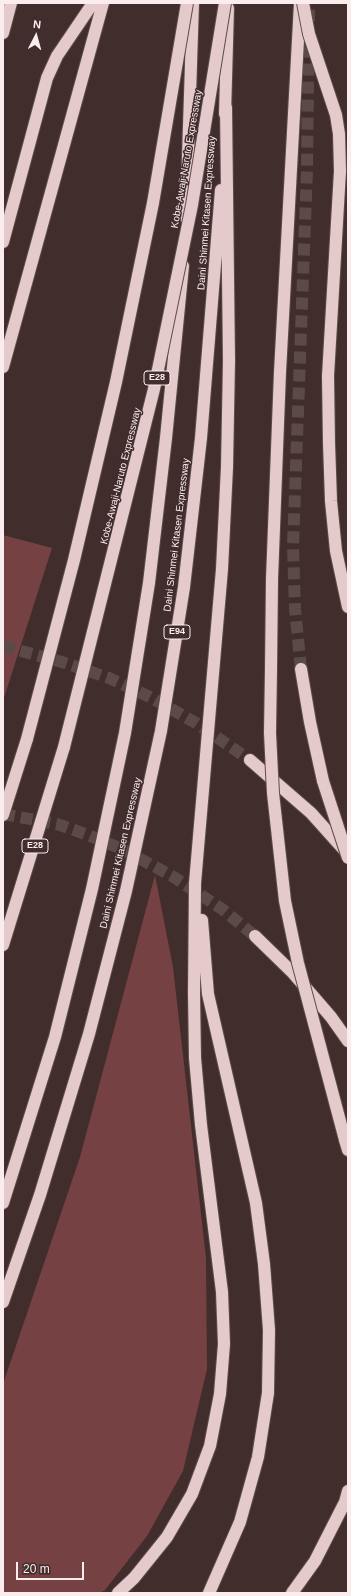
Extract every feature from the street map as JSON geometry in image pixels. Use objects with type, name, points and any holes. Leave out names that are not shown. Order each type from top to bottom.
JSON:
[{"type":"highway","points":[[3,33],[11,3]]},
{"type":"highway","points":[[3,242],[47,78],[57,56],[93,3]]},
{"type":"highway","points":[[3,367],[103,3]]},
{"type":"highway","points":[[3,816],[27,739],[74,560],[116,382],[153,204],[187,3]]},
{"type":"highway","name":"Daini Shinmei Kitasen Expressway","points":[[3,1203],[54,1037],[92,889],[125,733],[148,591],[183,274],[191,108],[193,3]]},
{"type":"highway","name":"Kobe-Awaji-Naruto Expressway","points":[[3,945],[64,747],[154,389],[192,205],[225,3]]},
{"type":"highway","name":"Daini Shinmei Kitasen Expressway","points":[[3,1302],[40,1195],[89,1034],[126,891],[161,731],[184,587],[201,438],[215,274],[226,107],[228,3]]},
{"type":"highway","points":[[302,3],[280,372],[272,579],[270,733],[273,793],[285,901],[298,963],[347,1145]]},
{"type":"highway","points":[[302,3],[309,34],[336,115],[339,134],[340,171],[328,376],[329,443],[331,501],[336,551],[348,607]]},
{"type":"highway","points":[[118,1593],[134,1578],[167,1537],[192,1494],[210,1446],[220,1394],[224,1344],[222,1292],[201,1125],[195,1058],[195,897],[199,831],[222,569],[227,467],[229,354],[226,107]]},
{"type":"highway","points":[[301,669],[310,722],[323,781],[348,858]]},
{"type":"highway","points":[[250,760],[311,813],[348,854]]},
{"type":"highway","points":[[199,831],[202,932],[208,994],[256,1203],[264,1264],[269,1330],[268,1393],[258,1457],[240,1522],[209,1593]]},
{"type":"highway","points":[[254,936],[293,973],[331,1017],[348,1041]]},
{"type":"highway","points":[[292,1593],[315,1561],[348,1492]]},
{"type":"shaded area","points":[[3,535],[52,548],[3,701]]},
{"type":"shaded area","points":[[155,875],[173,967],[206,1258],[207,1369],[183,1471],[147,1536],[105,1590],[100,1593],[3,1593],[3,1384],[80,1157]]},
{"type":"tunnel","points":[[301,669],[295,609],[293,546],[307,169],[309,3]]},
{"type":"tunnel","points":[[3,646],[62,662],[109,678],[150,697],[196,723],[250,760]]},
{"type":"tunnel","points":[[3,814],[57,824],[122,849],[172,876],[222,909],[255,936]]}]
